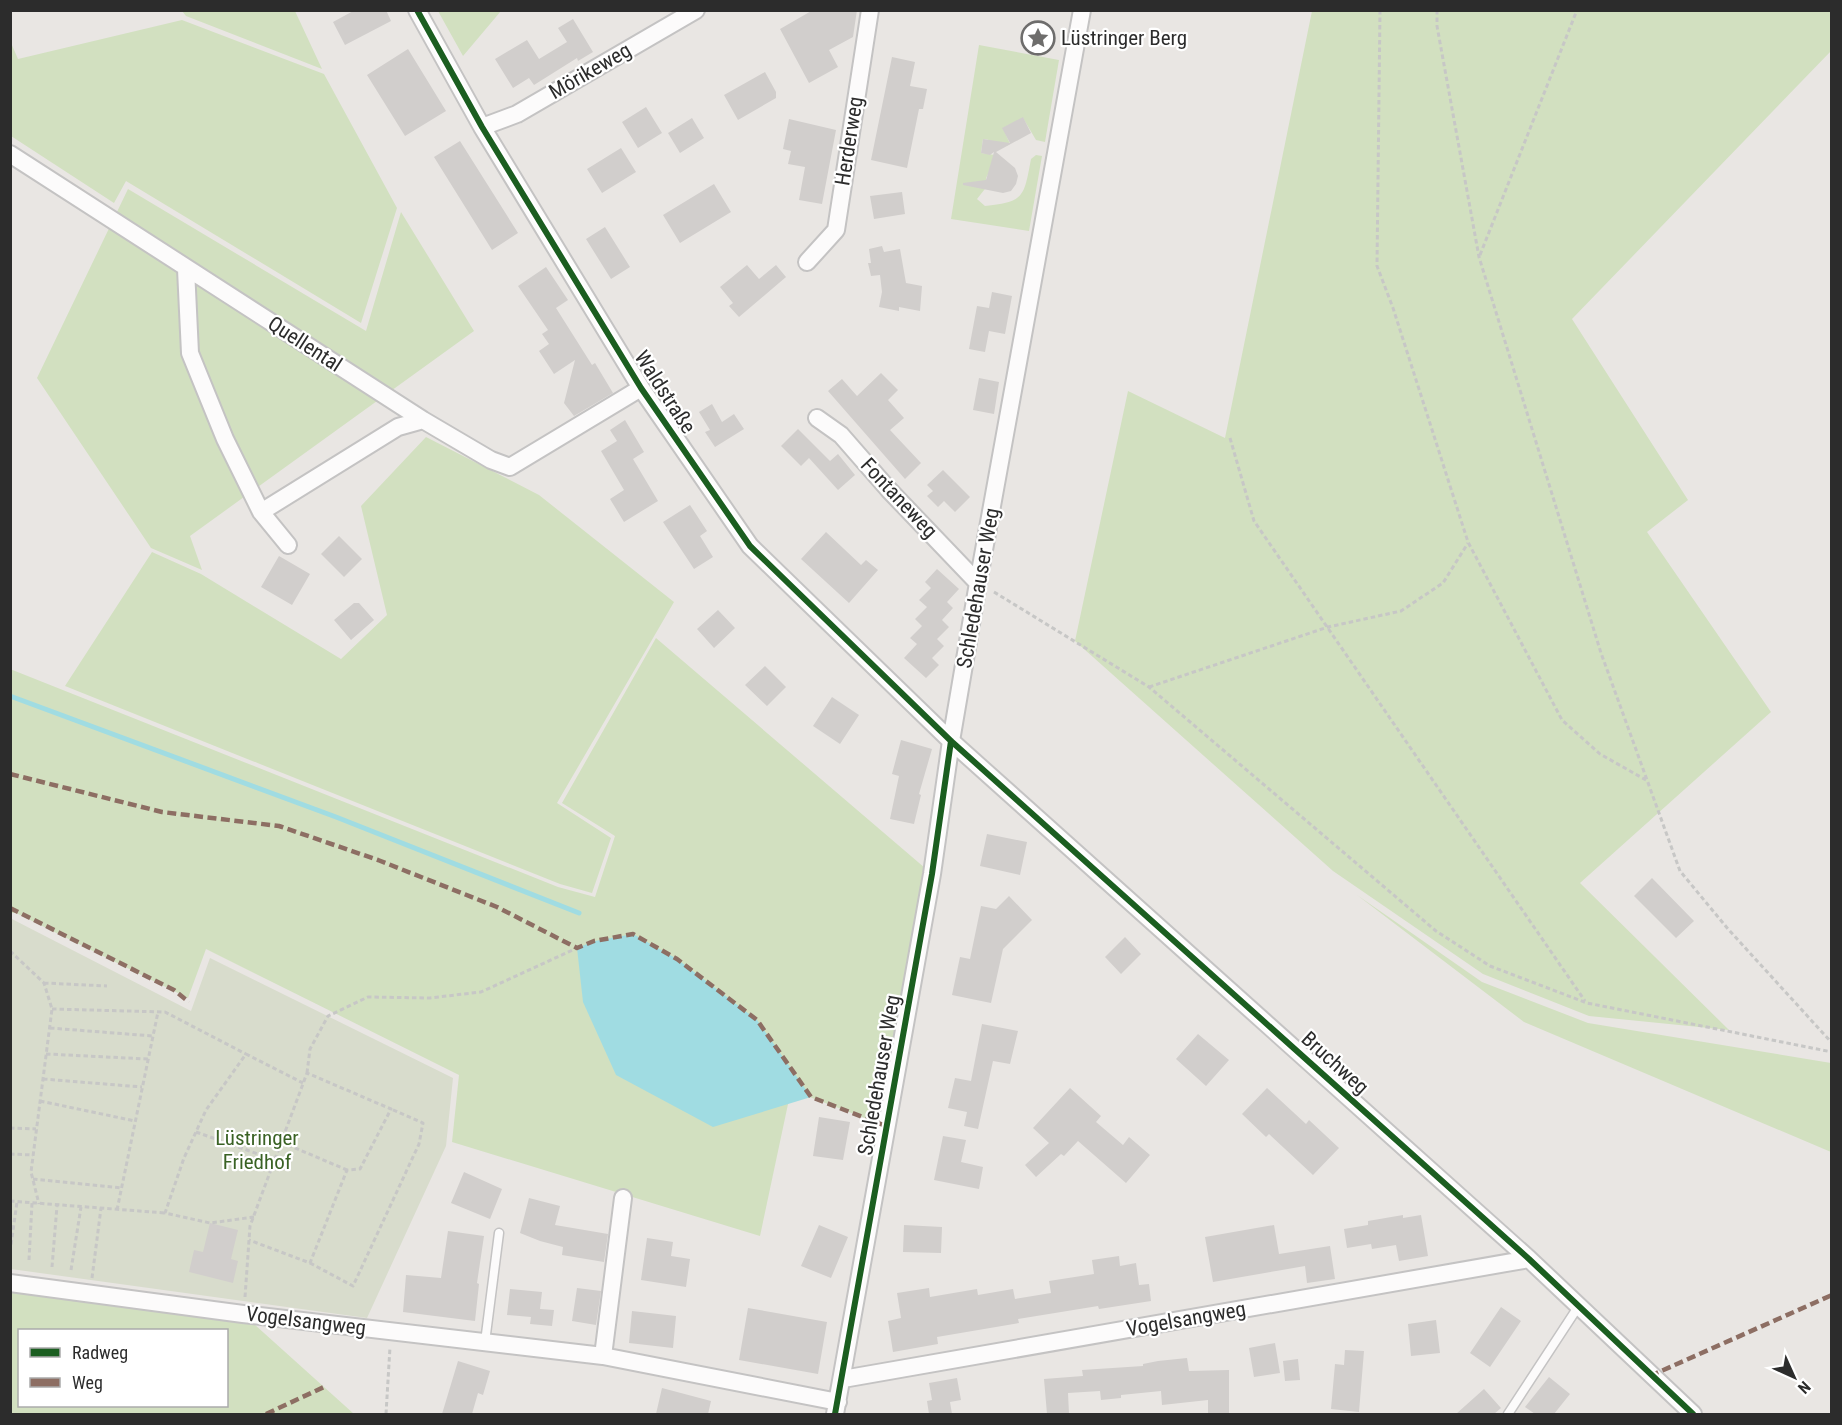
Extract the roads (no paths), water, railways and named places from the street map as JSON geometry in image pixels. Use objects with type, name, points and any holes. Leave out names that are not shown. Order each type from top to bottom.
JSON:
[{"type":"street","name":"Waldstraße","points":[[417,10],[482,127],[641,388],[750,546],[951,741]]},
{"type":"street","name":"Mörikeweg","points":[[482,127],[517,114],[696,10]]},
{"type":"street","name":"Herderweg","points":[[807,262],[836,230],[870,10]]},
{"type":"street","name":"Schledehauser Weg","points":[[836,1408],[932,874],[951,741],[1050,151],[1082,10]]},
{"type":"street","name":"Quellental","points":[[10,154],[423,420],[491,459],[510,467],[641,388]]},
{"type":"street","points":[[186,269],[190,353],[225,439],[261,512],[288,545]]},
{"type":"street","name":"Fontaneweg","points":[[817,418],[841,435],[978,583]]},
{"type":"street","points":[[261,512],[398,427],[423,420]]},
{"type":"street","name":"Bruchweg","points":[[951,741],[1529,1260],[1693,1414]]},
{"type":"street","points":[[603,1356],[623,1197]]},
{"type":"street","name":"Vogelsangweg","points":[[843,1379],[1529,1260]]},
{"type":"street","name":"Vogelsangweg","points":[[10,1283],[243,1314],[603,1356],[836,1408]]},
{"type":"lane","points":[[485,1342],[499,1233]]},
{"type":"lane","points":[[1508,1414],[1578,1307]]},
{"type":"water","points":[[633,934],[677,959],[757,1020],[811,1097],[713,1127],[616,1075],[583,1002],[577,948],[595,941]]},
{"type":"waterway","points":[[10,696],[336,817],[579,913]]},
{"type":"place","name":"Lüstringer Berg","points":[[1038,38]]},
{"type":"park label","name":"Lüstringer Friedhof","points":[[257,1150]]}]
